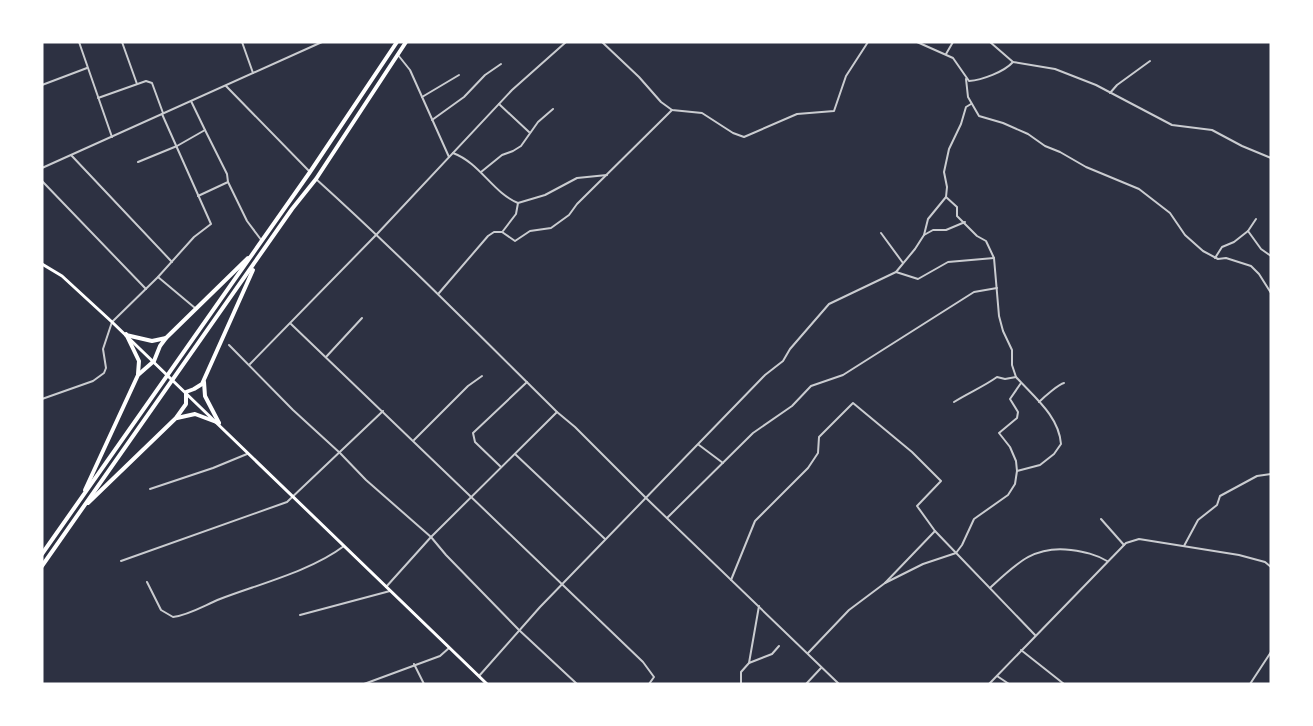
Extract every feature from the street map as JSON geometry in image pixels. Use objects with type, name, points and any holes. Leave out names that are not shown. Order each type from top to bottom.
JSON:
[{"type":"highway","points":[[42,554],[310,172],[397,42]]},
{"type":"highway","points":[[42,566],[292,209],[316,179],[406,42]]},
{"type":"highway","points":[[138,375],[155,362],[160,345],[166,338],[255,251]]},
{"type":"highway","points":[[85,506],[176,418],[186,404],[185,391],[199,387],[204,380],[255,264]]},
{"type":"highway","points":[[82,496],[138,375],[139,361],[126,334]]},
{"type":"highway","points":[[126,334],[152,341],[166,338]]},
{"type":"highway","points":[[204,380],[205,396],[219,423]]},
{"type":"highway","points":[[176,418],[195,414],[219,423]]},
{"type":"main road","points":[[42,264],[62,276],[126,334],[487,684]]},
{"type":"street","points":[[79,42],[112,137]]},
{"type":"street","points":[[122,42],[137,84]]},
{"type":"street","points":[[242,42],[253,73]]},
{"type":"street","points":[[42,168],[322,42]]},
{"type":"street","points":[[250,364],[378,234],[499,104],[566,42]]},
{"type":"street","points":[[602,42],[639,77],[661,102],[672,110],[702,113],[733,133],[744,137],[797,114],[834,111],[846,76],[868,42]]},
{"type":"street","points":[[917,42],[946,54],[956,61],[966,79],[971,104],[981,117],[1003,123],[1028,134],[1045,146],[1086,167],[1117,182],[1139,189],[1170,213],[1185,235],[1215,258],[1251,266],[1271,293]]},
{"type":"street","points":[[946,54],[953,42]]},
{"type":"street","points":[[990,42],[1013,62],[1055,69],[1110,93],[1172,125],[1212,130],[1271,158]]},
{"type":"street","points":[[398,55],[410,70],[449,157]]},
{"type":"street","points":[[1110,93],[1117,85],[1150,61]]},
{"type":"street","points":[[966,79],[971,81],[994,73],[1013,62]]},
{"type":"street","points":[[432,120],[464,97],[485,75],[501,64]]},
{"type":"street","points":[[42,85],[88,68]]},
{"type":"street","points":[[422,97],[459,75]]},
{"type":"street","points":[[42,399],[93,381],[104,373],[106,368],[103,349],[112,322],[158,277],[194,237],[211,224],[162,114],[152,83],[146,81],[98,98]]},
{"type":"street","points":[[226,86],[310,172]]},
{"type":"street","points":[[191,101],[247,220],[262,241]]},
{"type":"street","points":[[499,104],[530,132]]},
{"type":"street","points":[[479,676],[519,630],[605,540],[765,375],[783,362],[790,349],[829,304],[896,272],[924,235],[928,219],[946,197],[944,172],[946,158],[966,106],[971,104]]},
{"type":"street","points":[[482,172],[502,155],[521,146],[548,111],[553,109]]},
{"type":"street","points":[[439,293],[494,232],[502,232],[515,241],[530,231],[551,228],[569,214],[672,110]]},
{"type":"street","points":[[138,162],[177,146],[205,130]]},
{"type":"street","points":[[453,153],[468,159],[512,201],[518,203],[545,195],[577,178],[607,175]]},
{"type":"street","points":[[71,154],[172,262]]},
{"type":"street","points":[[316,179],[378,234],[557,412],[839,684]]},
{"type":"street","points":[[42,181],[146,289]]},
{"type":"street","points":[[198,196],[228,182]]},
{"type":"street","points":[[946,197],[957,207],[957,216],[977,236],[986,241],[994,258],[999,316],[1012,350],[1012,365],[1016,377],[1059,429],[1061,444],[1054,454],[1040,465],[1017,471]]},
{"type":"street","points":[[502,232],[516,214],[518,203]]},
{"type":"street","points":[[1215,258],[1222,247],[1232,244],[1248,231],[1256,219]]},
{"type":"street","points":[[924,235],[933,230],[946,230],[965,222]]},
{"type":"street","points":[[1248,231],[1261,249],[1271,256]]},
{"type":"street","points":[[881,233],[903,263]]},
{"type":"street","points":[[896,272],[918,279],[948,262],[994,258]]},
{"type":"street","points":[[158,277],[196,309]]},
{"type":"street","points":[[667,518],[753,433],[792,406],[811,386],[843,375],[974,292],[997,288]]},
{"type":"street","points":[[326,357],[362,318]]},
{"type":"street","points":[[291,324],[414,440],[652,672],[654,677],[649,684]]},
{"type":"street","points":[[229,345],[366,480],[431,537],[519,630],[577,684]]},
{"type":"street","points":[[414,440],[468,386],[482,376]]},
{"type":"street","points":[[954,402],[965,394],[986,386],[997,377],[1005,379],[1016,377]]},
{"type":"street","points":[[502,468],[475,442],[472,433],[527,382]]},
{"type":"street","points":[[885,583],[923,564],[956,553],[974,519],[1010,492],[1015,484],[1017,471],[1014,454],[999,433],[1017,418],[1018,412],[1010,399],[1021,383]]},
{"type":"street","points":[[1039,402],[1059,384],[1064,383]]},
{"type":"street","points":[[731,580],[755,521],[808,468],[818,453],[819,437],[853,403],[912,452],[941,481],[930,490],[917,507],[935,531],[1035,635]]},
{"type":"street","points":[[121,561],[284,504],[295,497],[383,411]]},
{"type":"street","points":[[386,587],[431,537],[557,412]]},
{"type":"street","points":[[699,445],[724,463]]},
{"type":"street","points":[[150,489],[248,454]]},
{"type":"street","points":[[515,454],[605,540]]},
{"type":"street","points":[[1183,546],[1198,520],[1217,505],[1220,496],[1257,476],[1271,474]]},
{"type":"street","points":[[1101,519],[1124,545]]},
{"type":"street","points":[[808,653],[849,610],[885,583],[935,531]]},
{"type":"street","points":[[988,684],[1129,541],[1139,539],[1257,559],[1271,567]]},
{"type":"street","points":[[147,582],[161,610],[173,617],[180,616],[325,559],[344,546]]},
{"type":"street","points":[[990,588],[1025,558],[1044,550],[1090,552],[1107,561]]},
{"type":"street","points":[[300,615],[391,591]]},
{"type":"street","points":[[749,663],[759,606]]},
{"type":"street","points":[[741,684],[741,672],[749,663],[772,654],[779,646]]},
{"type":"street","points":[[364,684],[440,656],[450,648]]},
{"type":"street","points":[[1021,650],[1064,684]]},
{"type":"street","points":[[1250,684],[1271,652]]},
{"type":"street","points":[[414,664],[424,684]]},
{"type":"street","points":[[806,684],[821,668]]},
{"type":"street","points":[[997,675],[1009,684]]},
{"type":"street","points":[[377,679],[379,684]]}]
